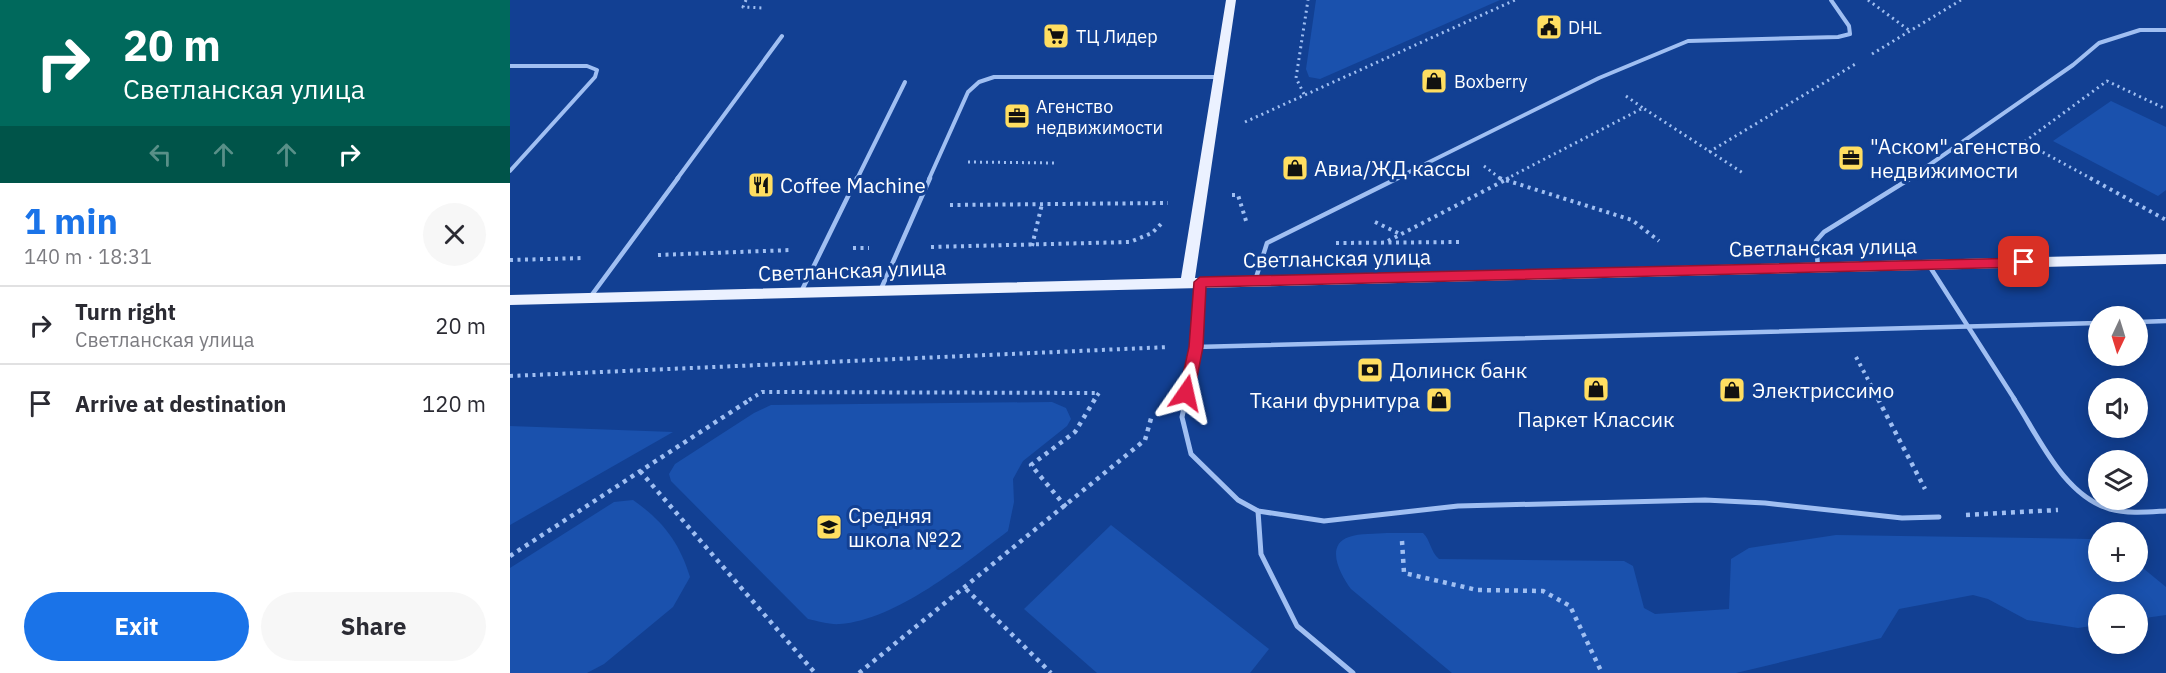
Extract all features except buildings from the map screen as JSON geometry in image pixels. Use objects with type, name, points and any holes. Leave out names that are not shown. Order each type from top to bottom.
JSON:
[{"type":"main road","points":[[1194,282],[1198,199],[1215,117],[1231,0]]},
{"type":"main road","name":"Светланская улица","points":[[510,300],[2166,259]]},
{"type":"lane","points":[[1255,281],[1267,243],[1599,78],[1688,41],[1838,38],[1850,34],[1849,26],[1831,0]]},
{"type":"lane","points":[[1818,268],[1816,241],[1824,232],[1873,204],[1971,137],[2073,65],[2099,43],[2140,30],[2166,30]]},
{"type":"lane","points":[[590,298],[782,36]]},
{"type":"lane","points":[[510,66],[587,66],[597,70],[595,77],[510,171]]},
{"type":"lane","points":[[880,290],[968,92],[980,82],[994,77],[1219,77]]},
{"type":"lane","points":[[801,292],[905,82]]},
{"type":"lane","points":[[1929,266],[2050,458],[2067,481],[2088,499]]},
{"type":"lane","points":[[1194,282],[1196,347],[1182,417],[1191,454],[1238,500],[1258,511],[1324,521],[1458,506],[1705,500],[1765,503],[1902,518],[1940,517]]},
{"type":"lane","points":[[2148,322],[2166,321]]},
{"type":"lane","points":[[1196,347],[2088,323]]},
{"type":"lane","points":[[2122,510],[2166,511]]},
{"type":"lane","points":[[1258,511],[1261,554],[1297,626],[1353,673]]},
{"type":"path","points":[[746,0],[743,7],[764,8]]},
{"type":"path","points":[[1304,94],[1296,78],[1308,0]]},
{"type":"path","points":[[1242,123],[1515,0]]},
{"type":"path","points":[[1868,0],[1910,31]]},
{"type":"path","points":[[1870,55],[1961,0]]},
{"type":"path","points":[[1709,152],[1860,61]]},
{"type":"path","points":[[2166,110],[2107,81],[2024,142],[2166,219]]},
{"type":"path","points":[[1386,243],[1643,108],[1743,173]]},
{"type":"path","points":[[937,162],[1057,163]]},
{"type":"path","points":[[1503,181],[1624,217],[1660,241]]},
{"type":"path","points":[[1235,184],[1250,232],[1267,243]]},
{"type":"path","points":[[918,205],[1167,204],[1238,195]]},
{"type":"path","points":[[1032,246],[1041,204]]},
{"type":"path","points":[[1842,330],[1940,517]]},
{"type":"path","points":[[1167,358],[1170,347]]},
{"type":"path","points":[[510,376],[1196,347]]},
{"type":"path","points":[[510,556],[762,392],[1099,393],[1075,432],[1031,465],[1066,507]]},
{"type":"path","points":[[859,673],[966,589],[1145,440],[1153,409]]},
{"type":"path","points":[[640,471],[815,673]]},
{"type":"path","points":[[1987,514],[2088,508]]},
{"type":"path","points":[[1401,512],[1404,573],[1476,590],[1543,591],[1570,606],[1602,673]]},
{"type":"path","points":[[966,589],[1051,673]]},
{"type":"shaded area","points":[[1316,0],[1500,0],[1320,79],[1309,77],[1306,69]]},
{"type":"shaded area","points":[[2111,101],[2166,127],[2166,190],[2158,196],[2053,141]]},
{"type":"shaded area","points":[[1052,402],[1066,408],[1071,419],[1067,426],[1023,461],[1013,479],[1014,502],[1008,531],[950,574],[906,602],[861,620],[836,624],[808,619],[671,481],[669,474],[675,464],[754,413],[771,405]]},
{"type":"shaded area","points":[[510,426],[673,432],[510,525]]},
{"type":"shaded area","points":[[633,500],[669,533],[686,565],[690,577],[673,607],[604,664],[587,673],[510,673],[510,568],[614,502]]},
{"type":"shaded area","points":[[1111,525],[1269,649],[1250,673],[1097,673],[1024,609]]},
{"type":"shaded area","points":[[1423,533],[1439,559],[1624,561],[1633,566],[1644,608],[1655,614],[1729,609],[1731,559],[1749,548],[1836,535],[2088,539],[2088,582],[2148,582],[2148,572],[2166,587],[2166,615],[2148,618],[2148,594],[2088,594],[2088,626],[2078,628],[2027,620],[1988,599],[1973,595],[1899,609],[1881,638],[1736,673],[1452,673],[1351,589],[1339,569],[1336,554],[1341,541],[1358,535]]},
{"type":"place","name":"DHL","points":[[1549,27]]},
{"type":"place","name":"ТЦ Лидер","points":[[1056,36]]},
{"type":"place","name":"Boxberry","points":[[1434,81]]},
{"type":"place","name":"Агенство недвижимости","points":[[1017,116]]},
{"type":"place","name":"\"Аском\" агенство недвижимости","points":[[1851,158]]},
{"type":"place","name":"Авиа/ЖД кассы","points":[[1295,168]]},
{"type":"place","name":"Coffee Machine","points":[[761,185]]},
{"type":"place","name":"Долинск банк","points":[[1370,370]]},
{"type":"place","name":"Паркет Классик","points":[[1596,389]]},
{"type":"place","name":"Электриссимо","points":[[1732,390]]},
{"type":"place","name":"Ткани фурнитура","points":[[1439,400]]},
{"type":"place","name":"Средняя школа №22","points":[[829,527]]},
{"type":"route","points":[[1186,393],[1196,347],[1200,282],[2024,262]]}]
